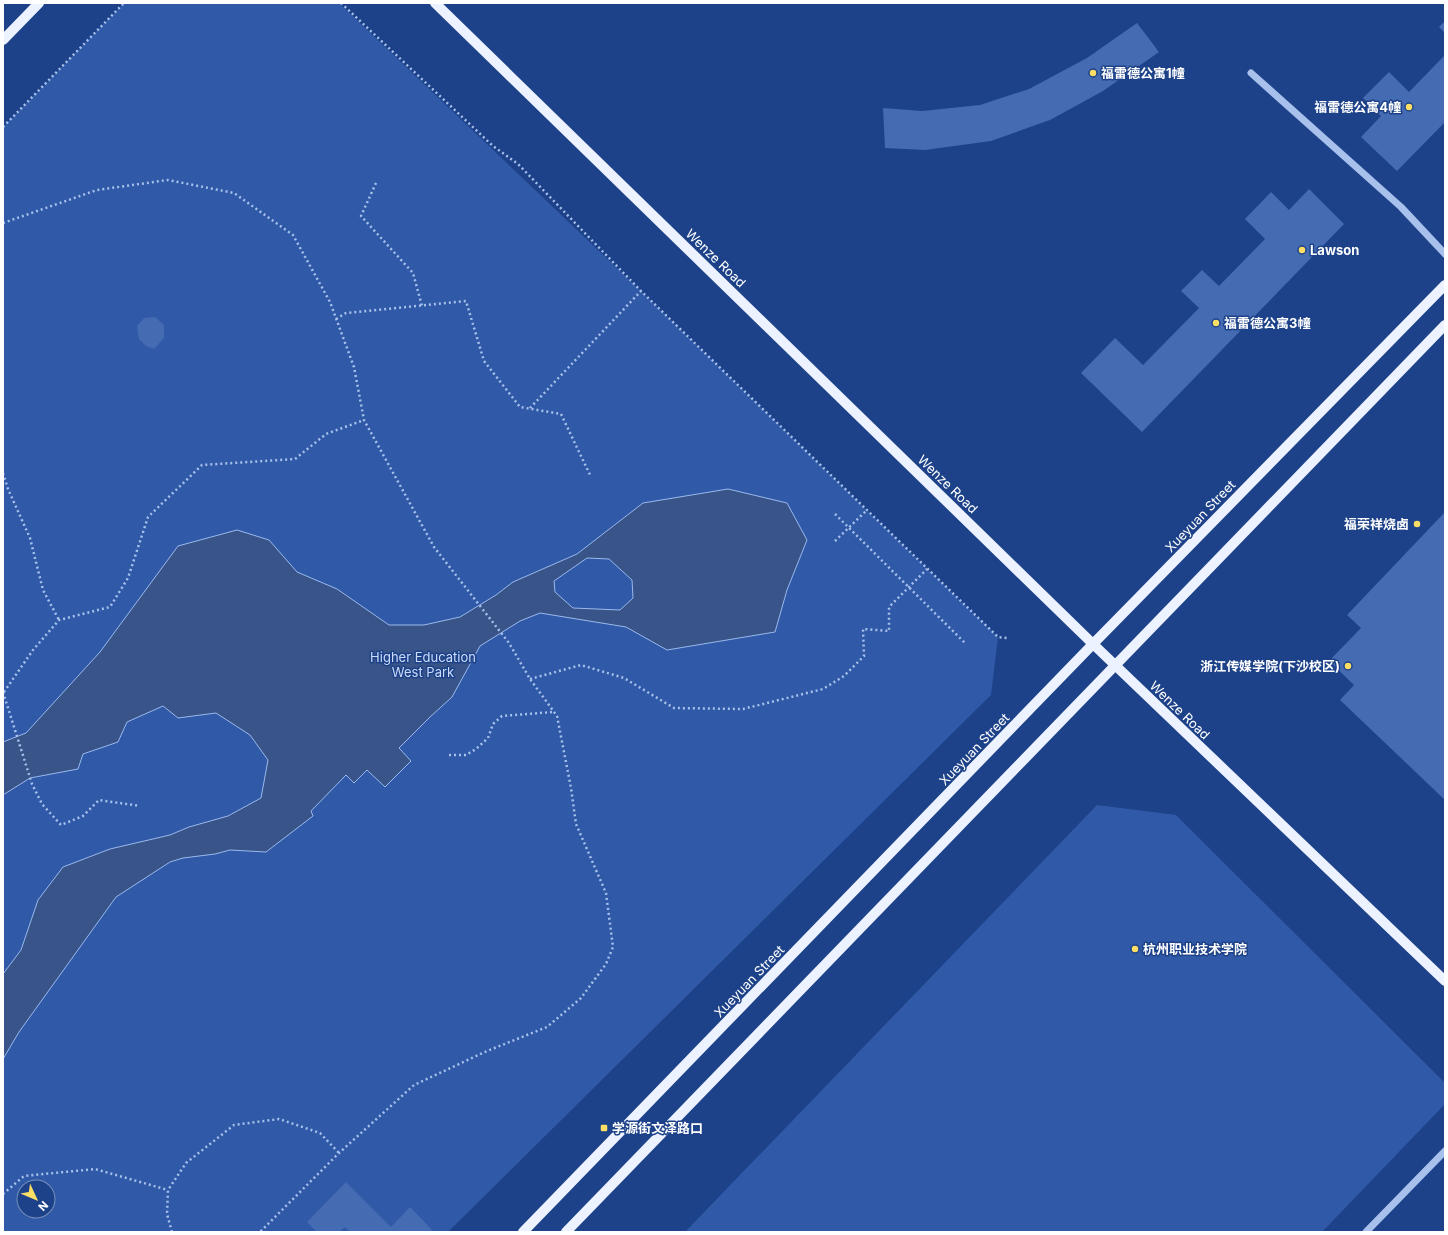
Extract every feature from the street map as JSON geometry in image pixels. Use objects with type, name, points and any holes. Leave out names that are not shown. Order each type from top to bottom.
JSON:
[{"type":"main road","points":[[3,40],[39,3]]},
{"type":"main road","name":"Wenze Road","points":[[435,3],[1115,666],[1445,981]]},
{"type":"main road","name":"Xueyuan Street","points":[[523,1232],[1093,644],[1445,285]]},
{"type":"main road","points":[[566,1232],[1445,325]]},
{"type":"street","points":[[1251,73],[1401,207],[1445,254]]},
{"type":"street","points":[[1366,1232],[1445,1151]]},
{"type":"path","points":[[3,127],[124,3]]},
{"type":"path","points":[[340,3],[493,146],[518,164],[641,291],[927,569],[998,637],[1007,638]]},
{"type":"path","points":[[3,222],[97,190],[168,180],[234,193],[293,235],[330,302],[354,367],[364,420],[434,547],[509,643],[530,679],[557,716],[571,788],[576,824],[606,893],[613,947],[606,964],[581,998],[547,1027],[487,1050],[414,1085],[339,1153],[260,1232]]},
{"type":"path","points":[[376,183],[361,216],[413,273],[422,306]]},
{"type":"path","points":[[530,409],[641,291]]},
{"type":"path","points":[[336,319],[346,313],[466,301],[484,361],[520,407],[561,414],[591,477]]},
{"type":"path","points":[[140,806],[99,800],[84,816],[61,825],[42,804],[32,784],[3,692],[33,650],[59,620],[110,607],[128,578],[148,517],[202,465],[295,458],[326,434],[364,420]]},
{"type":"path","points":[[3,473],[8,489],[30,538],[43,590],[59,620]]},
{"type":"path","points":[[835,541],[867,510]]},
{"type":"path","points":[[835,514],[966,644]]},
{"type":"path","points":[[530,679],[581,665],[624,678],[674,708],[743,709],[823,689],[844,676],[864,656],[864,629],[888,631],[889,607],[927,569]]},
{"type":"path","points":[[449,756],[466,755],[476,749],[488,738],[493,724],[502,716],[554,712]]},
{"type":"path","points":[[172,1232],[167,1214],[168,1190],[186,1163],[234,1125],[279,1119],[320,1134],[339,1153]]},
{"type":"path","points":[[3,1194],[24,1176],[95,1169],[168,1190]]},
{"type":"green space","name":"Higher Education West Park","points":[[124,3],[339,3],[641,291],[998,637],[991,695],[448,1232],[3,1232],[3,127]]},
{"type":"green space","name":"杭州职业技术学院","points":[[1097,805],[1176,815],[1445,1083],[1445,1104],[1322,1232],[685,1232]]},
{"type":"shaded area","points":[[728,489],[787,503],[807,540],[787,590],[775,632],[667,650],[626,627],[540,613],[520,621],[480,646],[452,697],[399,748],[411,761],[385,787],[367,770],[354,783],[346,775],[311,811],[313,816],[266,852],[230,850],[215,854],[183,858],[170,862],[116,897],[19,1032],[3,1059],[3,974],[21,950],[38,900],[63,867],[110,849],[170,835],[189,827],[228,816],[261,798],[268,760],[250,735],[216,713],[178,718],[163,706],[127,722],[118,742],[83,754],[78,769],[30,778],[3,795],[3,742],[26,733],[100,652],[178,546],[237,530],[269,540],[297,572],[337,589],[389,625],[424,625],[460,617],[496,595],[513,582],[577,554],[643,503]],"holes":[[[587,558],[609,559],[632,580],[633,598],[620,610],[573,608],[555,592],[554,581]]]},
{"type":"building","points":[[1445,21],[1445,33],[1439,27]]},
{"type":"building","name":"福雷德公寓1幢","points":[[1137,23],[1159,52],[1103,91],[1050,120],[991,141],[925,150],[885,148],[883,108],[922,111],[980,105],[1029,89],[1087,58]]},
{"type":"building","name":"福雷德公寓4幢","points":[[1445,55],[1445,122],[1397,171],[1361,137],[1381,116],[1363,98],[1389,72],[1409,92]]},
{"type":"building","name":"福雷德公寓3幢","points":[[1309,189],[1344,224],[1142,432],[1081,373],[1115,338],[1143,365],[1199,308],[1181,291],[1202,270],[1219,286],[1265,239],[1245,219],[1271,192],[1289,210]]},
{"type":"building","points":[[155,317],[164,325],[164,338],[154,349],[146,346],[139,339],[137,326],[144,318]]},
{"type":"building","points":[[1445,512],[1445,800],[1340,700],[1354,685],[1329,661],[1361,628],[1347,615]]},
{"type":"building","points":[[346,1182],[391,1227],[410,1207],[434,1232],[350,1232],[345,1227],[339,1232],[317,1232],[307,1222]]},
{"type":"place","name":"福雷德公寓1幢","points":[[1093,73]]},
{"type":"place","name":"福雷德公寓4幢","points":[[1409,107]]},
{"type":"place","name":"Lawson","points":[[1302,250]]},
{"type":"place","name":"福雷德公寓3幢","points":[[1216,323]]},
{"type":"place","name":"福荣祥烧卤","points":[[1417,524]]},
{"type":"place","name":"浙江传媒学院(下沙校区)","points":[[1348,666]]},
{"type":"place","name":"杭州职业技术学院","points":[[1135,949]]},
{"type":"place","name":"学源街文泽路口","points":[[604,1128]]}]
